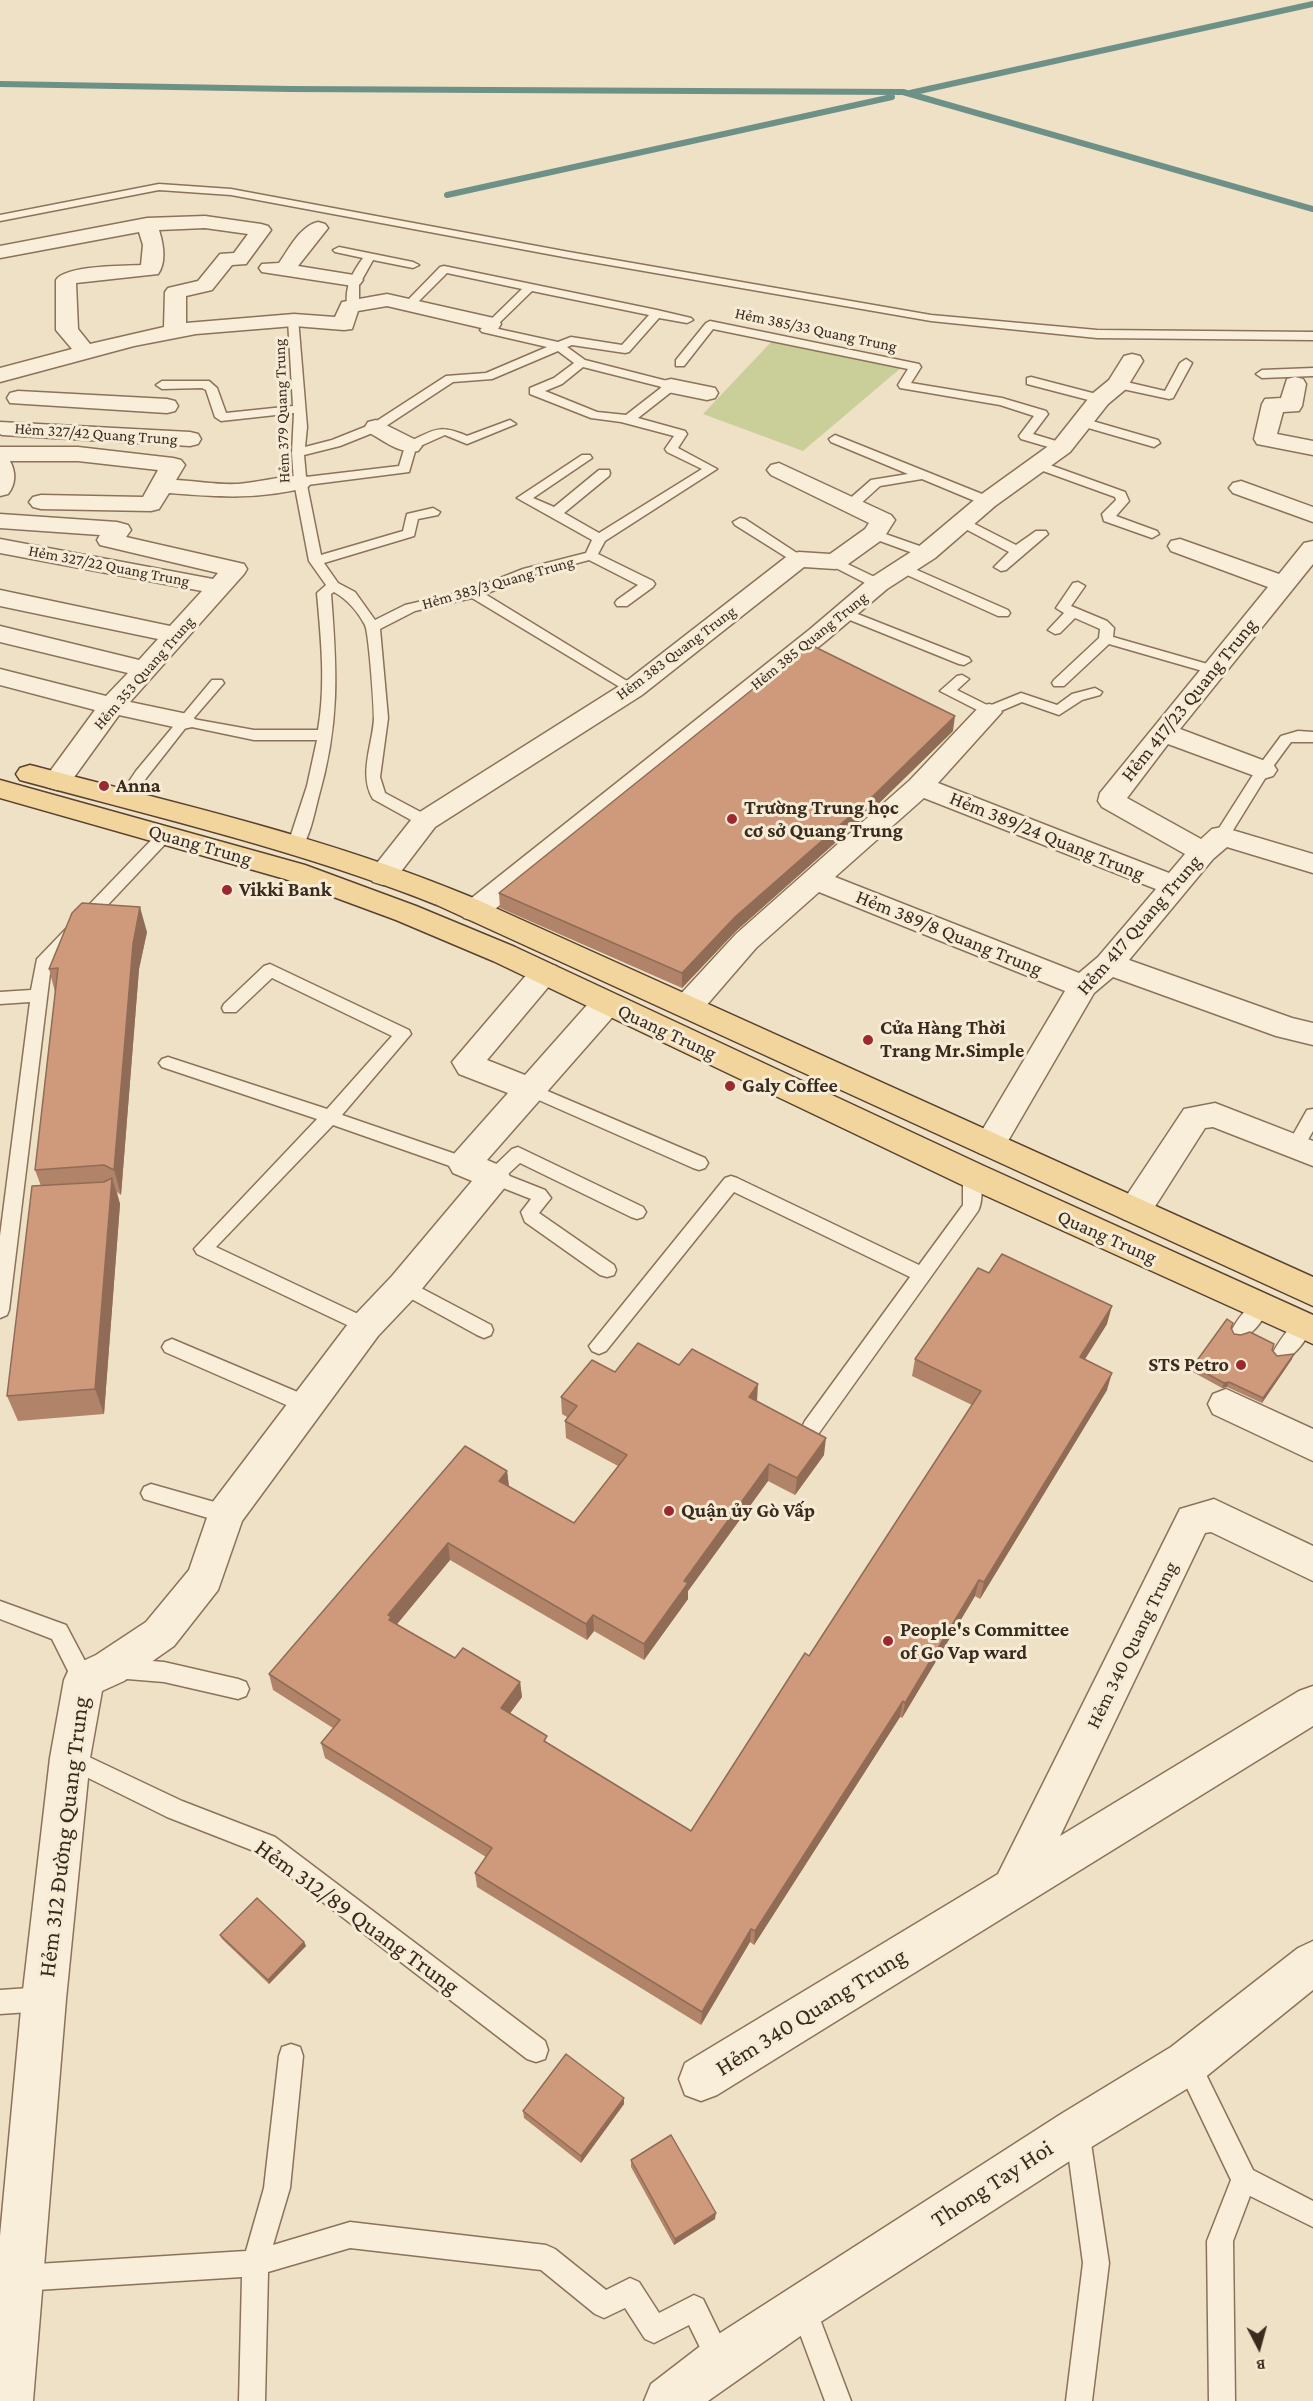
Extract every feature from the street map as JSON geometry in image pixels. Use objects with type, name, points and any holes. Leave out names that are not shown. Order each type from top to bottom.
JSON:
[{"type":"main road","name":"Quang Trung","points":[[0,766],[126,798],[295,847],[606,1004],[972,1175],[1308,1328]]},
{"type":"main road","name":"Quang Trung","points":[[0,789],[295,872],[374,886],[420,888],[688,1006],[1313,1292]]},
{"type":"main road","points":[[972,1175],[990,1144]]},
{"type":"street","points":[[0,252],[147,224],[205,222],[261,230],[239,260],[227,258],[205,286],[175,292],[175,332]]},
{"type":"street","points":[[86,353],[67,330],[58,281],[72,277],[151,270],[153,245],[147,224]]},
{"type":"street","points":[[318,228],[277,269],[354,280]]},
{"type":"street","points":[[7,373],[175,332],[254,321],[294,320],[344,324],[348,308],[353,305],[387,300],[490,324]]},
{"type":"street","name":"Hẻm 385 Quang Trung","points":[[474,910],[845,613],[878,584],[926,553],[961,521],[1062,447],[1132,361]]},
{"type":"street","points":[[1,429],[24,384],[7,373]]},
{"type":"street","points":[[1304,378],[1291,406],[1273,404],[1265,439],[1313,448]]},
{"type":"street","points":[[671,386],[707,393]]},
{"type":"street","points":[[18,398],[164,395]]},
{"type":"street","points":[[376,427],[410,446]]},
{"type":"street","name":"Hẻm 327/42 Quang Trung","points":[[1,429],[190,440]]},
{"type":"street","points":[[0,454],[78,454],[173,465],[152,504],[0,501]]},
{"type":"street","points":[[0,464],[3,475],[0,489]]},
{"type":"street","points":[[779,470],[883,520],[874,534],[835,562],[799,559]]},
{"type":"street","points":[[163,486],[235,491],[264,489],[300,482]]},
{"type":"street","points":[[1241,488],[1313,514]]},
{"type":"street","points":[[0,520],[117,529],[119,530],[109,540],[227,578]]},
{"type":"street","name":"Hẻm 327/22 Quang Trung","points":[[0,546],[227,578]]},
{"type":"street","points":[[1180,546],[1295,580]]},
{"type":"street","name":"Hẻm 417/23 Quang Trung","points":[[1213,844],[1112,801],[1114,793],[1213,670],[1295,580],[1313,548]]},
{"type":"street","name":"Hẻm 383 Quang Trung","points":[[374,886],[425,821],[633,689],[799,559]]},
{"type":"street","name":"Hẻm 353 Quang Trung","points":[[57,782],[112,706],[227,578]]},
{"type":"street","points":[[0,598],[174,635]]},
{"type":"street","points":[[0,634],[145,669]]},
{"type":"street","points":[[0,677],[112,706],[183,721]]},
{"type":"street","points":[[688,1006],[746,941],[920,786],[989,712]]},
{"type":"street","points":[[1164,732],[1263,770]]},
{"type":"street","name":"Hẻm 389/24 Quang Trung","points":[[920,786],[1175,886]]},
{"type":"street","points":[[1213,844],[1313,864]]},
{"type":"street","name":"Hẻm 417 Quang Trung","points":[[990,1144],[1083,986],[1109,964],[1213,844]]},
{"type":"street","name":"Hẻm 389/8 Quang Trung","points":[[815,880],[1083,986]]},
{"type":"street","points":[[1109,964],[1287,1028],[1313,1034]]},
{"type":"street","points":[[531,1090],[470,1066],[468,1062],[545,973]]},
{"type":"street","points":[[97,1674],[160,1634],[204,1578],[225,1514],[366,1326],[404,1286],[531,1090],[606,1004]]},
{"type":"street","points":[[1135,1210],[1195,1117],[1215,1115],[1304,1150]]},
{"type":"street","points":[[1226,1404],[1313,1446]]},
{"type":"street","name":"Hẻm 340 Quang Trung","points":[[1013,1888],[1193,1520],[1214,1515],[1313,1564]]},
{"type":"street","name":"Hẻm 312 Đường Quang Trung","points":[[9,2401],[44,1999],[70,1758],[97,1674]]},
{"type":"street","name":"Hẻm 340 Quang Trung","points":[[701,2079],[1313,1704]]},
{"type":"street","name":"Thong Tay Hoi","points":[[668,2401],[720,2361],[802,2306],[1077,2130],[1187,2063],[1313,1963]]},
{"type":"lane","points":[[0,218],[159,187],[231,192],[580,257],[930,318],[1097,334],[1313,336]]},
{"type":"lane","points":[[339,250],[413,265]]},
{"type":"lane","points":[[353,305],[351,292],[354,280],[370,256]]},
{"type":"lane","points":[[409,305],[444,269],[687,320]]},
{"type":"lane","points":[[530,287],[486,330],[559,345],[581,363],[671,386]]},
{"type":"lane","points":[[298,453],[336,443],[376,427],[450,379],[488,376],[571,341],[625,349],[657,313]]},
{"type":"lane","name":"Hẻm 379 Quang Trung","points":[[294,320],[301,427],[298,453],[300,482],[316,561],[333,586]]},
{"type":"lane","name":"Hẻm 385/33 Quang Trung","points":[[680,363],[710,324],[915,367],[904,385],[1002,402],[1042,414],[1025,436],[1062,447]]},
{"type":"lane","points":[[581,363],[558,381],[534,391],[595,415],[628,420],[681,434],[671,449],[711,469],[599,539],[524,498],[586,458]]},
{"type":"lane","points":[[1031,381],[1109,391],[1169,395],[1186,363]]},
{"type":"lane","points":[[1262,374],[1304,378]]},
{"type":"lane","points":[[164,395],[205,384],[211,388],[221,417],[300,409]]},
{"type":"lane","points":[[628,420],[671,386]]},
{"type":"lane","points":[[1082,422],[1154,443]]},
{"type":"lane","points":[[300,482],[405,469],[410,446],[445,431],[467,440],[510,424]]},
{"type":"lane","points":[[835,439],[987,501]]},
{"type":"lane","points":[[1036,464],[1120,495],[1123,501],[1108,514],[1109,518],[1152,534]]},
{"type":"lane","points":[[555,513],[604,472]]},
{"type":"lane","points":[[852,504],[876,483],[922,476]]},
{"type":"lane","points":[[316,561],[409,533],[412,517],[433,512]]},
{"type":"lane","points":[[961,521],[1017,551]]},
{"type":"lane","points":[[740,522],[799,559]]},
{"type":"lane","points":[[874,534],[926,553]]},
{"type":"lane","points":[[1001,567],[1017,551],[1041,534]]},
{"type":"lane","name":"Hẻm 383/3 Quang Trung","points":[[373,627],[410,608],[474,593],[528,572],[591,556],[599,539]]},
{"type":"lane","points":[[591,556],[648,584],[622,603]]},
{"type":"lane","points":[[835,562],[878,584]]},
{"type":"lane","points":[[902,567],[1003,613]]},
{"type":"lane","points":[[295,847],[312,802],[326,735],[330,680],[324,593],[333,586],[350,595],[373,627],[381,718],[373,777],[378,796],[425,821]]},
{"type":"lane","points":[[1059,682],[1106,639],[1107,628],[1102,624],[1062,608],[1078,586]]},
{"type":"lane","points":[[474,593],[633,689]]},
{"type":"lane","points":[[1056,630],[1073,612]]},
{"type":"lane","points":[[845,613],[964,661]]},
{"type":"lane","points":[[1106,639],[1213,670]]},
{"type":"lane","points":[[962,680],[947,691],[989,712],[1021,697],[1059,711],[1077,697],[1095,692]]},
{"type":"lane","points":[[126,798],[141,774],[217,683]]},
{"type":"lane","points":[[183,721],[254,735],[326,735]]},
{"type":"lane","name":"Hẻm 417 Quang Trung","points":[[1213,844],[1286,739],[1313,736]]},
{"type":"lane","points":[[0,1310],[7,1207],[43,963],[165,835]]},
{"type":"lane","points":[[230,1008],[270,970],[403,1034],[330,1117],[203,1249],[366,1326]]},
{"type":"lane","points":[[0,998],[40,995]]},
{"type":"lane","points":[[168,1063],[330,1117],[539,1195],[542,1198],[541,1202],[530,1212],[531,1217],[607,1270]]},
{"type":"lane","points":[[531,1090],[699,1163]]},
{"type":"lane","points":[[1304,1150],[1313,1115]]},
{"type":"lane","points":[[479,1171],[518,1154],[637,1212]]},
{"type":"lane","points":[[812,1427],[972,1206],[972,1175]]},
{"type":"lane","points":[[599,1346],[731,1183],[923,1275]]},
{"type":"lane","points":[[7,1207],[35,1205]]},
{"type":"lane","points":[[404,1286],[484,1330]]},
{"type":"lane","points":[[1240,1332],[1262,1306]]},
{"type":"lane","points":[[1282,1354],[1308,1328]]},
{"type":"lane","points":[[171,1347],[307,1405]]},
{"type":"lane","points":[[151,1493],[225,1514]]},
{"type":"lane","points":[[0,1610],[59,1632],[97,1674],[164,1672],[238,1689]]},
{"type":"lane","name":"Hẻm 312/89 Quang Trung","points":[[70,1758],[176,1809],[267,1845],[536,2050]]},
{"type":"lane","points":[[0,2002],[44,1999]]},
{"type":"lane","points":[[252,2401],[255,2264],[277,2188],[291,2056]]},
{"type":"lane","points":[[1187,2063],[1244,2179],[1313,2214]]},
{"type":"lane","points":[[1077,2130],[1096,2263],[1079,2401]]},
{"type":"lane","points":[[1222,2401],[1220,2241],[1244,2179]]},
{"type":"lane","points":[[21,2278],[255,2264],[350,2235],[546,2258],[604,2305],[630,2291],[654,2330],[694,2308],[720,2361]]},
{"type":"lane","points":[[802,2306],[838,2401]]},
{"type":"green space","points":[[774,339],[902,367],[803,451],[703,414]]},
{"type":"building","name":"Trường Trung học cơ sở Quang Trung","points":[[809,644],[955,716],[873,796],[735,917],[682,973],[499,893]]},
{"type":"building","points":[[82,903],[140,907],[133,944],[114,1170],[104,1165],[35,1170],[58,968],[49,969],[72,913]]},
{"type":"building","points":[[112,1178],[95,1389],[7,1396],[32,1186],[104,1182]]},
{"type":"building","points":[[1002,1254],[1112,1306],[1080,1357],[1112,1373],[984,1582],[979,1580],[905,1703],[903,1701],[755,1931],[751,1929],[702,2012],[475,1873],[492,1848],[321,1743],[340,1720],[269,1674],[465,1446],[507,1471],[499,1481],[574,1523],[627,1455],[565,1421],[577,1406],[561,1397],[592,1360],[615,1372],[638,1343],[679,1365],[692,1349],[758,1384],[749,1397],[826,1438],[797,1478],[769,1464],[684,1581],[688,1583],[644,1644],[593,1615],[586,1624],[448,1543],[388,1615],[391,1617],[389,1620],[455,1658],[463,1648],[520,1682],[501,1708],[547,1736],[544,1741],[691,1831],[805,1653],[809,1656],[981,1391],[915,1359],[978,1268],[989,1273]]},
{"type":"building","name":"STS Petro","points":[[1227,1319],[1233,1323],[1231,1328],[1234,1334],[1241,1335],[1250,1332],[1274,1344],[1272,1350],[1277,1356],[1294,1354],[1263,1398],[1229,1382],[1224,1383],[1193,1366]]},
{"type":"building","points":[[257,1898],[304,1942],[268,1980],[220,1935]]},
{"type":"building","points":[[566,2054],[624,2098],[581,2156],[523,2111]]},
{"type":"building","points":[[671,2135],[716,2213],[675,2239],[631,2160]]},
{"type":"waterway","points":[[910,93],[1313,4]]},
{"type":"waterway","points":[[0,84],[290,89],[903,92],[1313,209]]},
{"type":"waterway","points":[[447,195],[892,97]]},
{"type":"place","name":"Anna","points":[[104,786]]},
{"type":"place","name":"Trường Trung học cơ sở Quang Trung","points":[[732,819]]},
{"type":"place","name":"Vikki Bank","points":[[227,890]]},
{"type":"place","name":"Cửa Hàng Thời Trang Mr.Simple","points":[[868,1040]]},
{"type":"place","name":"Galy Coffee","points":[[730,1086]]},
{"type":"place","name":"STS Petro","points":[[1241,1365]]},
{"type":"place","name":"Quận ủy Gò Vấp","points":[[669,1511]]},
{"type":"place","name":"People's Committee of Go Vap ward","points":[[888,1641]]}]
